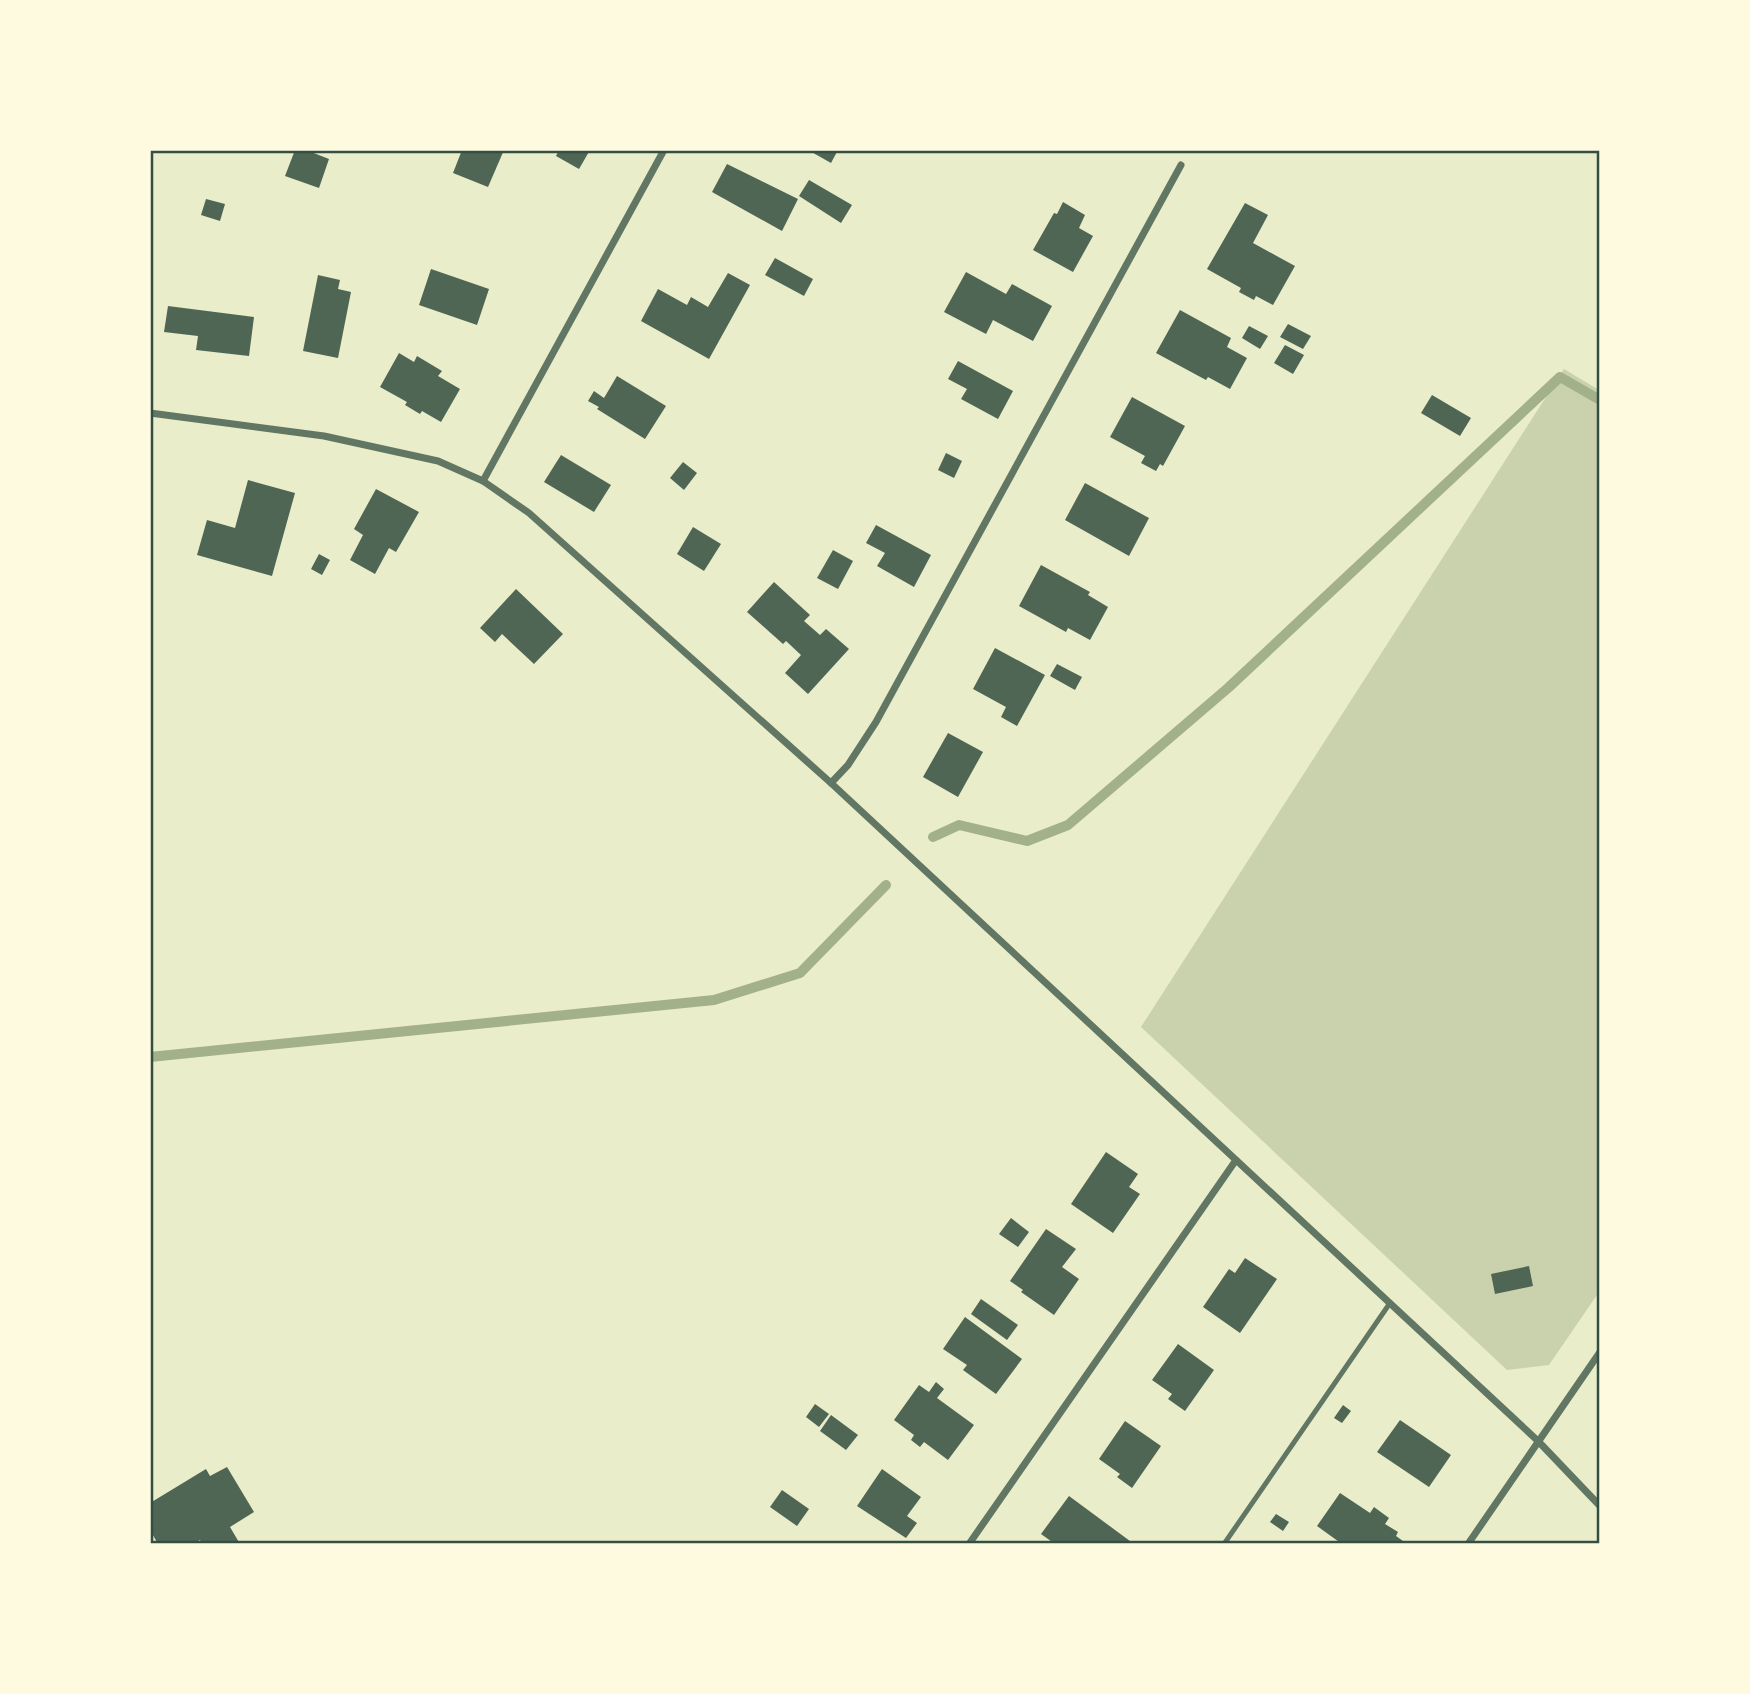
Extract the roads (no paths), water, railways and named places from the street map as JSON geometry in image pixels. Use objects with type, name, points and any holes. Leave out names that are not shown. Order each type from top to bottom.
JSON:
[{"type":"street","points":[[482,481],[664,150]]},
{"type":"street","points":[[831,783],[848,765],[876,722],[1181,165]]},
{"type":"street","points":[[150,413],[324,436],[438,461],[482,481],[529,513],[831,783],[1538,1441],[1600,1506]]},
{"type":"street","points":[[969,1544],[1236,1160]]},
{"type":"street","points":[[1468,1544],[1600,1352]]},
{"type":"lane","points":[[1224,1544],[1390,1303]]},
{"type":"waterway","points":[[933,837],[959,825],[1027,841],[1068,825],[1228,688],[1560,377],[1600,400]]},
{"type":"waterway","points":[[150,1057],[714,1000],[800,973],[886,885]]}]
